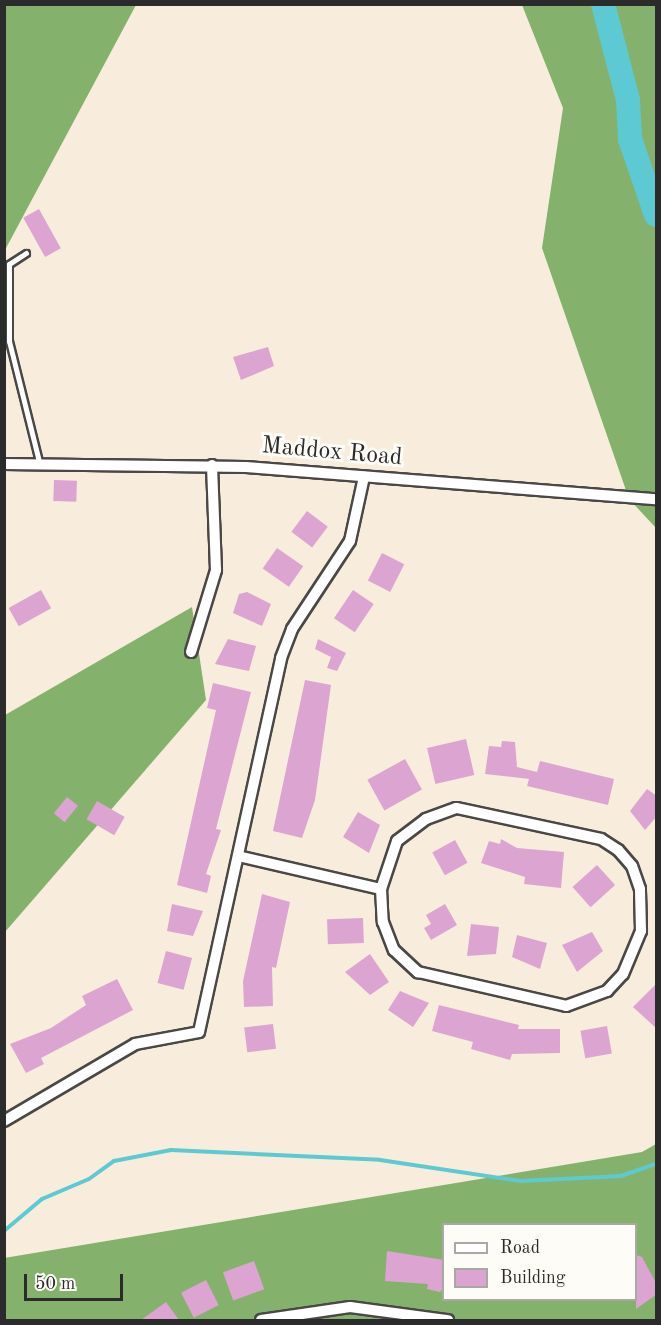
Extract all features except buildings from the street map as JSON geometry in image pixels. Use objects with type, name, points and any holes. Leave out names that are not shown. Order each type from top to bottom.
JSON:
[{"type":"street","name":"Maddox Road","points":[[4,464],[39,461],[212,465],[657,499]]},
{"type":"street","points":[[191,651],[216,570],[212,465]]},
{"type":"street","points":[[4,1121],[135,1044],[199,1032],[281,658],[291,629],[350,541],[364,477]]},
{"type":"street","points":[[456,808],[601,839],[618,850],[632,866],[640,889],[641,931],[623,974],[607,991],[566,1006],[418,972],[394,950],[383,922],[381,889],[397,842],[426,819],[456,808]]},
{"type":"street","points":[[238,856],[381,889]]},
{"type":"street","points":[[261,1320],[350,1307],[448,1320]]},
{"type":"lane","points":[[26,253],[9,264],[9,341],[39,461]]},
{"type":"green space","points":[[4,5],[136,5],[5,250]]},
{"type":"green space","points":[[522,5],[656,5],[656,528],[629,499],[542,248],[563,108]]},
{"type":"green space","points":[[192,607],[206,700],[5,932],[5,715]]},
{"type":"green space","points":[[656,1144],[656,1320],[5,1320],[4,1258],[642,1152]]},
{"type":"waterway","points":[[603,4],[628,100],[630,139],[656,215]]},
{"type":"waterway","points":[[4,1231],[42,1199],[89,1179],[114,1161],[171,1150],[380,1160],[521,1181],[621,1176],[656,1164]]}]
